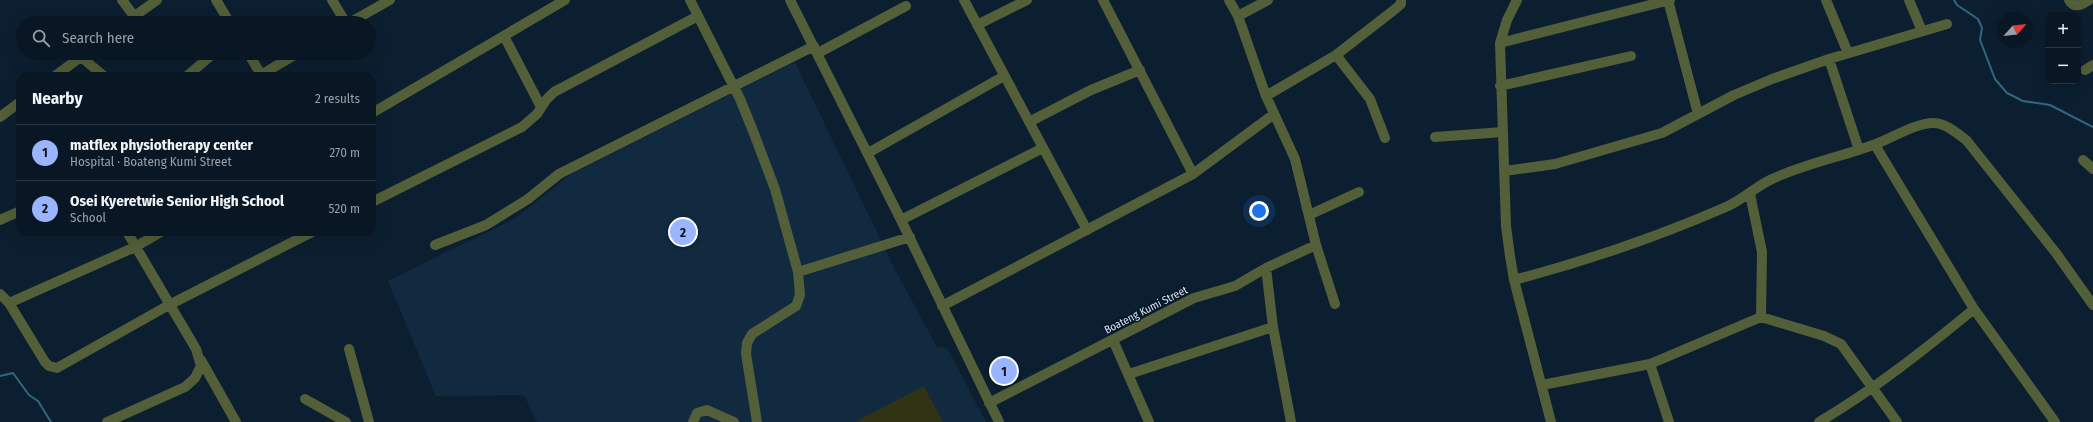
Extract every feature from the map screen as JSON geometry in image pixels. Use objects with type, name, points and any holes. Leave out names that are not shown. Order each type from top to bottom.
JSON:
[{"type":"street","points":[[122,0],[134,16],[157,0]]},
{"type":"street","points":[[216,0],[226,16]]},
{"type":"street","points":[[332,0],[342,16]]},
{"type":"street","points":[[360,16],[390,0]]},
{"type":"street","points":[[376,111],[565,0]]},
{"type":"street","points":[[690,0],[732,86],[740,99],[775,189],[798,272],[800,295],[796,306],[752,334],[747,343],[746,354],[757,422]]},
{"type":"street","points":[[790,0],[868,152],[999,422]]},
{"type":"street","points":[[964,0],[1087,230]]},
{"type":"street","points":[[978,25],[1027,0]]},
{"type":"street","points":[[1103,0],[1193,174]]},
{"type":"street","points":[[1229,0],[1238,16],[1266,96],[1285,134],[1295,159],[1316,245],[1335,304]]},
{"type":"street","points":[[1238,16],[1268,0]]},
{"type":"street","points":[[1266,96],[1336,55],[1394,10],[1400,4],[1401,0]]},
{"type":"street","points":[[1517,0],[1507,20],[1500,43],[1500,86],[1505,171],[1506,226],[1514,280],[1551,422]]},
{"type":"street","points":[[1500,43],[1669,0],[1698,114]]},
{"type":"street","points":[[1826,0],[1848,53]]},
{"type":"street","points":[[1909,0],[1922,31]]},
{"type":"street","points":[[2069,0],[2071,4],[2076,6],[2089,0]]},
{"type":"street","points":[[435,245],[486,225],[528,199],[559,174],[732,86],[816,49],[906,6]]},
{"type":"street","points":[[376,200],[522,128],[537,114],[554,92],[698,16]]},
{"type":"street","points":[[1505,171],[1555,164],[1662,133],[1734,95],[1772,79],[1829,59],[1946,24]]},
{"type":"street","points":[[504,36],[541,107]]},
{"type":"street","points":[[1336,55],[1370,99],[1385,138]]},
{"type":"street","points":[[1500,86],[1631,56]]},
{"type":"street","points":[[1829,59],[1858,150]]},
{"type":"street","points":[[60,72],[76,60]]},
{"type":"street","points":[[88,60],[100,72]]},
{"type":"street","points":[[192,72],[206,60]]},
{"type":"street","points":[[252,60],[259,72]]},
{"type":"street","points":[[267,72],[287,60]]},
{"type":"street","points":[[1029,122],[1091,90],[1140,70]]},
{"type":"street","points":[[868,152],[1004,76]]},
{"type":"street","points":[[0,117],[16,105]]},
{"type":"street","points":[[942,306],[1193,174],[1274,114]]},
{"type":"street","points":[[1514,280],[1574,264],[1634,242],[1727,207],[1769,181],[1797,169],[1875,145],[1914,128],[1933,123],[1950,127],[1967,141],[1995,174],[2093,305]]},
{"type":"street","points":[[1435,137],[1502,132]]},
{"type":"street","points":[[1875,145],[1974,308],[2055,422]]},
{"type":"street","points":[[901,220],[1043,148]]},
{"type":"street","points":[[2083,160],[2093,169]]},
{"type":"street","points":[[1309,215],[1359,192]]},
{"type":"street","points":[[1750,194],[1762,252],[1761,317]]},
{"type":"street","points":[[0,220],[16,213]]},
{"type":"street","points":[[129,236],[236,422]]},
{"type":"street","points":[[9,303],[135,247],[155,236]]},
{"type":"street","points":[[0,294],[9,303],[45,362],[49,366],[57,368],[169,305],[304,236]]},
{"type":"street","points":[[798,272],[910,237]]},
{"type":"street","name":"Boateng Kumi Street","points":[[989,403],[1194,298],[1235,286],[1266,268],[1316,245]]},
{"type":"street","points":[[1266,268],[1273,327],[1291,422]]},
{"type":"street","points":[[1819,422],[1873,389],[1905,365],[1974,308]]},
{"type":"street","points":[[1542,385],[1650,364],[1761,317],[1824,336],[1841,344],[1897,422]]},
{"type":"street","points":[[1129,374],[1273,327]]},
{"type":"street","points":[[1113,340],[1149,422]]},
{"type":"street","points":[[349,349],[369,422]]},
{"type":"street","points":[[107,422],[185,387],[193,381],[200,370],[200,358]]},
{"type":"street","points":[[1650,364],[1669,422]]},
{"type":"street","points":[[306,399],[346,422]]},
{"type":"street","points":[[693,422],[697,413],[707,410],[734,422]]},
{"type":"shaded area","points":[[795,62],[894,268],[937,347],[947,348],[986,422],[537,422],[524,395],[436,396],[388,281],[514,219],[570,175]]},
{"type":"green space","points":[[924,386],[943,422],[855,422]]},
{"type":"waterway","points":[[1954,0],[1957,5],[1978,19],[1982,28],[1980,40],[1995,79],[2007,93],[2023,101],[2050,105],[2093,127]]},
{"type":"waterway","points":[[0,376],[13,373],[29,395],[38,401],[51,422]]},
{"type":"place","name":"Osei Kyeretwie Senior High School","points":[[683,232]]},
{"type":"place","name":"matflex physiotherapy center","points":[[1004,371]]}]
